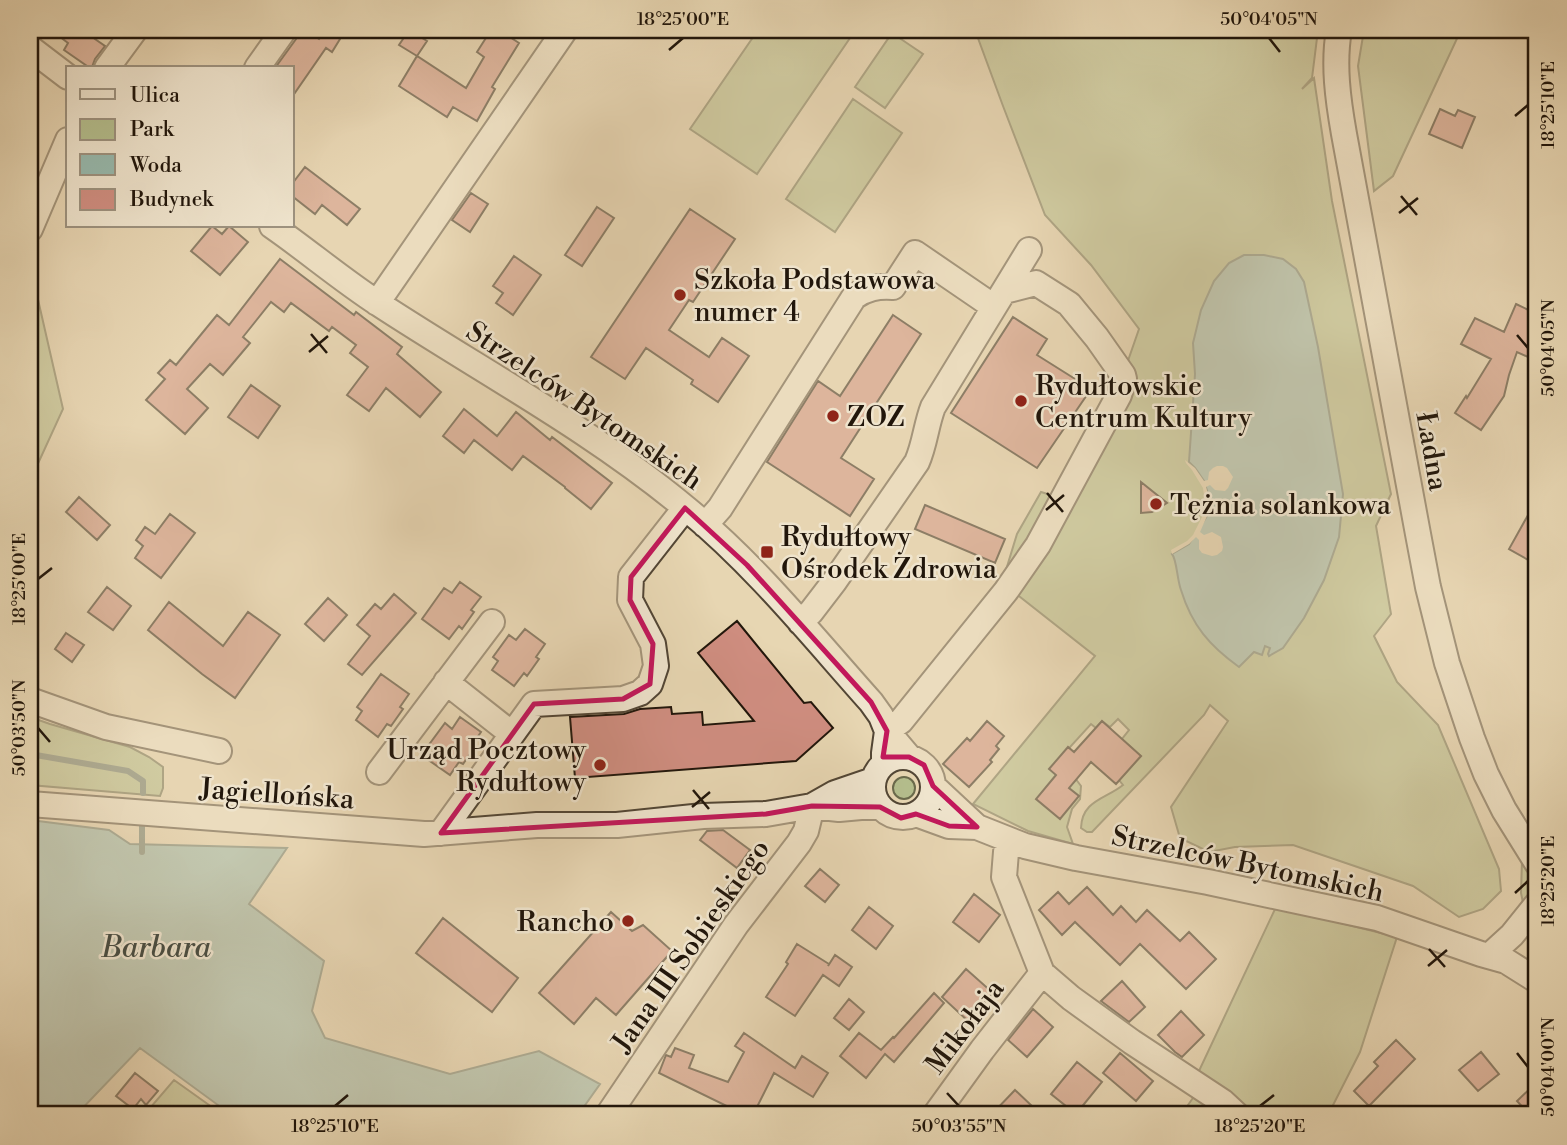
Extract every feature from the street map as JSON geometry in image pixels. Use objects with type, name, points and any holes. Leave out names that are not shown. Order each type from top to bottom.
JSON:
[{"type":"street","points":[[108,66],[135,30]]},
{"type":"street","points":[[258,66],[284,30]]},
{"type":"street","points":[[377,303],[565,30]]},
{"type":"street","name":"Ładna","points":[[1339,30],[1336,71],[1339,104],[1428,587],[1447,663],[1486,774],[1504,810],[1537,863]]},
{"type":"street","points":[[30,48],[66,75]]},
{"type":"street","points":[[30,229],[66,145]]},
{"type":"street","name":"Strzelców Bytomskich","points":[[275,228],[377,303],[523,393],[638,471],[685,508],[747,565],[800,622],[871,702],[887,731],[909,757]]},
{"type":"street","points":[[800,622],[834,582],[917,462],[923,449],[933,407],[1029,250]]},
{"type":"street","points":[[705,525],[720,508],[854,297],[863,290],[880,286],[893,287],[915,253],[1000,299]]},
{"type":"street","points":[[812,806],[878,771],[899,757],[917,760],[929,771],[933,786],[928,803],[916,814],[901,818],[880,807],[873,794],[878,771],[884,753],[887,731],[901,721],[1006,591],[1038,545],[1119,395],[1123,375],[1069,304],[1036,283],[1000,299]]},
{"type":"street","points":[[441,833],[534,704],[623,698],[640,693],[650,684],[656,666],[653,644],[630,600],[631,577],[685,508]]},
{"type":"street","points":[[379,772],[492,622]]},
{"type":"street","points":[[446,682],[513,734]]},
{"type":"street","points":[[30,700],[106,727],[219,751]]},
{"type":"street","points":[[933,786],[977,827]]},
{"type":"street","name":"Jagiellońska","points":[[30,804],[411,833],[537,825],[617,825],[703,816],[766,814],[812,806]]},
{"type":"street","points":[[812,806],[839,810],[880,807]]},
{"type":"street","name":"Jana III Sobieskiego","points":[[607,1115],[736,925],[799,843],[808,825],[812,806]]},
{"type":"street","points":[[916,814],[949,826],[977,827]]},
{"type":"street","name":"Strzelców Bytomskich","points":[[977,827],[1008,841],[1076,858],[1208,882],[1377,918],[1497,958],[1537,980]]},
{"type":"street","points":[[1008,841],[1004,877],[1042,974],[1071,998],[1223,1102],[1237,1115]]},
{"type":"street","points":[[1497,958],[1511,935],[1537,904]]},
{"type":"street","name":"Strzelców Bytomskich","points":[[1497,958],[1537,959]]},
{"type":"street","name":"Mikołaja","points":[[935,1115],[1042,974]]},
{"type":"highlighted area","points":[[685,508],[747,565],[871,702],[887,731],[883,757],[909,757],[924,765],[933,786],[977,827],[949,826],[916,814],[901,818],[880,807],[812,806],[766,814],[441,833],[534,704],[623,699],[650,684],[653,644],[630,600],[631,577]]},
{"type":"green space","points":[[758,30],[838,30],[850,38],[757,174],[690,129]]},
{"type":"green space","points":[[975,30],[1318,30],[1312,78],[1302,89],[1314,78],[1332,201],[1391,494],[1376,526],[1391,614],[1374,636],[1397,682],[1438,725],[1499,869],[1501,891],[1483,909],[1459,917],[1413,886],[1293,845],[1235,847],[1209,852],[1180,838],[1171,807],[1228,721],[1210,705],[1204,715],[1092,832],[1087,832],[1081,828],[1086,811],[1096,801],[1123,785],[1119,780],[1141,756],[1122,739],[1129,730],[1118,719],[1110,727],[1102,721],[1096,728],[1091,724],[1050,769],[1075,778],[1081,786],[1080,799],[1072,809],[1067,827],[1073,844],[1028,831],[973,804],[1095,656],[1015,593],[1006,570],[1017,534],[1041,492],[1051,495],[1123,375],[1139,329],[1091,265],[1045,215]]},
{"type":"green space","points":[[1364,30],[1461,30],[1393,176],[1374,191],[1358,66]]},
{"type":"green space","points":[[892,33],[923,54],[885,108],[855,87]]},
{"type":"green space","points":[[853,99],[902,133],[835,232],[786,199]]},
{"type":"green space","points":[[34,282],[63,409],[30,481],[30,294]]},
{"type":"green space","points":[[30,717],[130,747],[149,757],[163,767],[163,788],[160,796],[30,785]]},
{"type":"green space","points":[[904,777],[912,780],[915,788],[912,796],[904,799],[896,796],[893,788],[896,780]]},
{"type":"green space","points":[[1522,860],[1531,884],[1530,895],[1524,908],[1521,893]]},
{"type":"green space","points":[[1276,907],[1397,937],[1360,1052],[1328,1115],[1239,1115],[1198,1073]]},
{"type":"green space","points":[[174,1080],[223,1115],[144,1115]]},
{"type":"green space","points":[[1195,1095],[1225,1115],[1181,1115]]},
{"type":"water","points":[[1244,255],[1283,259],[1296,269],[1304,282],[1343,494],[1339,537],[1324,580],[1304,618],[1283,648],[1269,656],[1270,648],[1265,646],[1262,655],[1254,652],[1239,667],[1211,643],[1197,625],[1185,603],[1172,554],[1189,544],[1207,516],[1208,494],[1204,481],[1189,462],[1195,374],[1193,343],[1201,310],[1214,281],[1229,263]]},
{"type":"water","name":"Barbara","points":[[30,820],[109,830],[130,844],[287,848],[249,904],[324,961],[312,1011],[325,1038],[450,1074],[539,1051],[600,1084],[578,1115],[237,1115],[222,1108],[140,1048],[76,1115],[46,1115],[30,1102]]},
{"type":"pier","points":[[1185,460],[1204,481],[1208,480],[1209,472],[1217,466],[1227,468],[1233,477],[1225,491],[1215,490],[1210,485],[1206,487],[1207,516],[1200,532],[1204,535],[1212,532],[1221,537],[1223,547],[1217,555],[1202,553],[1196,537],[1172,554],[1171,550],[1193,535],[1203,515],[1203,488]]},
{"type":"building","points":[[51,30],[102,30],[95,39],[105,46],[92,66],[87,66],[64,50],[68,43]]},
{"type":"building","points":[[299,30],[306,30],[319,39],[327,30],[340,39],[332,52],[326,48],[294,94],[294,66],[276,66],[296,39]]},
{"type":"building","points":[[409,30],[427,41],[417,56],[399,45]]},
{"type":"building","points":[[491,30],[499,30],[519,43],[492,87],[495,89],[477,121],[453,107],[447,117],[399,86],[417,56],[466,88],[484,57],[477,52]]},
{"type":"building","points":[[1440,109],[1455,116],[1458,110],[1475,117],[1462,148],[1429,134]]},
{"type":"building","points":[[305,167],[360,209],[347,225],[322,205],[315,214],[294,198],[294,181]]},
{"type":"building","points":[[471,193],[488,204],[470,232],[452,220]]},
{"type":"building","points":[[597,207],[614,218],[582,266],[565,255]]},
{"type":"building","points":[[690,209],[735,239],[693,302],[689,300],[669,330],[709,357],[722,338],[749,356],[718,402],[691,384],[693,380],[646,348],[625,379],[591,357]]},
{"type":"building","points":[[210,228],[222,234],[227,228],[231,228],[248,242],[220,275],[191,251]]},
{"type":"building","points":[[514,256],[541,275],[513,315],[496,303],[503,293],[493,286]]},
{"type":"building","points":[[280,259],[354,315],[356,312],[402,347],[397,354],[441,392],[420,417],[386,388],[369,411],[347,395],[368,367],[350,353],[356,345],[332,327],[329,331],[291,303],[284,312],[271,302],[243,337],[250,343],[223,375],[210,364],[187,389],[208,408],[185,434],[146,400],[165,379],[158,373],[170,360],[176,365],[217,315],[229,325]]},
{"type":"building","points":[[1516,304],[1537,314],[1537,340],[1528,357],[1517,352],[1504,396],[1481,430],[1455,413],[1491,359],[1461,344],[1475,318],[1504,332]]},
{"type":"building","name":"ZOZ","points":[[893,315],[921,334],[841,458],[874,479],[850,516],[767,462],[818,381],[840,396]]},
{"type":"building","name":"Rydułtowskie Centrum Kultury","points":[[1013,317],[1047,339],[1037,355],[1091,389],[1037,468],[951,413]]},
{"type":"building","points":[[251,385],[280,406],[258,438],[228,417]]},
{"type":"building","points":[[464,409],[497,436],[516,412],[550,440],[552,437],[612,483],[591,509],[523,456],[512,470],[474,440],[464,453],[443,436]]},
{"type":"building","points":[[1141,482],[1167,503],[1152,512],[1141,513]]},
{"type":"building","points":[[79,497],[110,525],[97,540],[66,512]]},
{"type":"building","points":[[1537,499],[1537,565],[1509,549]]},
{"type":"building","points":[[925,505],[1005,539],[995,563],[915,529]]},
{"type":"building","points":[[170,514],[195,533],[161,578],[135,558],[143,546],[136,540],[145,527],[155,534]]},
{"type":"building","points":[[460,582],[481,597],[462,629],[459,626],[449,639],[422,619],[444,588],[452,593]]},
{"type":"building","points":[[107,587],[131,606],[113,630],[88,612]]},
{"type":"building","points":[[394,594],[416,613],[362,675],[348,664],[370,636],[357,625],[375,604],[381,609]]},
{"type":"building","points":[[328,598],[347,615],[324,641],[305,624]]},
{"type":"building","points":[[169,602],[223,646],[248,612],[280,635],[235,698],[148,630]]},
{"type":"building","points":[[737,621],[804,703],[811,702],[833,728],[796,761],[575,778],[570,717],[624,714],[640,709],[671,707],[672,714],[702,712],[703,725],[754,721],[698,653]]},
{"type":"building","points":[[525,629],[545,644],[536,657],[539,659],[527,676],[524,673],[514,686],[492,670],[498,661],[493,657],[509,635],[516,640]]},
{"type":"building","points":[[66,633],[84,645],[72,662],[55,649]]},
{"type":"building","points":[[381,674],[409,694],[400,707],[403,709],[391,726],[387,724],[378,737],[356,720],[362,711],[357,707]]},
{"type":"building","points":[[460,717],[481,732],[472,745],[475,747],[463,764],[459,762],[450,775],[427,759],[434,750],[428,746],[445,723],[452,729]]},
{"type":"building","points":[[987,721],[1004,736],[996,746],[999,749],[990,760],[992,762],[969,787],[943,764],[967,738],[970,741]]},
{"type":"building","points":[[1102,721],[1141,756],[1116,784],[1091,762],[1069,788],[1079,796],[1060,819],[1036,799],[1056,775],[1049,769],[1068,747],[1074,752]]},
{"type":"building","points":[[723,830],[750,850],[737,868],[700,840],[707,831]]},
{"type":"building","points":[[820,869],[839,885],[825,902],[805,886]]},
{"type":"building","points":[[1087,887],[1113,915],[1121,906],[1136,922],[1147,910],[1180,941],[1189,932],[1216,959],[1186,989],[1140,944],[1120,965],[1075,922],[1062,935],[1039,910],[1058,892],[1069,904]]},
{"type":"building","points":[[974,894],[1000,915],[979,942],[953,922]]},
{"type":"building","points":[[869,907],[893,926],[876,949],[852,930]]},
{"type":"building","points":[[611,912],[632,931],[643,925],[672,951],[616,1015],[596,998],[574,1024],[539,993]]},
{"type":"building","points":[[443,918],[518,978],[492,1012],[416,953]]},
{"type":"building","points":[[797,944],[829,964],[828,966],[835,955],[852,967],[839,986],[823,975],[795,1016],[766,997],[788,964],[786,962]]},
{"type":"building","points":[[966,969],[993,993],[968,1021],[942,997]]},
{"type":"building","points":[[1122,981],[1145,1007],[1129,1022],[1101,1001]]},
{"type":"building","points":[[934,993],[944,1003],[894,1062],[885,1054],[866,1078],[840,1056],[859,1033],[881,1050]]},
{"type":"building","points":[[849,999],[864,1012],[849,1030],[834,1018]]},
{"type":"building","points":[[1033,1009],[1053,1027],[1027,1057],[1008,1040]]},
{"type":"building","points":[[1181,1011],[1204,1035],[1182,1057],[1158,1035]]},
{"type":"building","points":[[744,1033],[795,1068],[802,1056],[828,1073],[813,1097],[774,1073],[753,1115],[745,1115],[659,1073],[666,1055],[671,1057],[675,1048],[694,1055],[689,1068],[728,1082],[744,1052],[735,1046]]},
{"type":"building","points":[[1396,1040],[1415,1059],[1369,1106],[1354,1091],[1378,1066],[1374,1062]]},
{"type":"building","points":[[1481,1052],[1499,1074],[1478,1091],[1459,1070]]},
{"type":"building","points":[[1120,1053],[1153,1081],[1136,1101],[1103,1073]]},
{"type":"building","points":[[1077,1062],[1102,1082],[1076,1114],[1051,1094]]},
{"type":"building","points":[[135,1073],[158,1091],[146,1105],[141,1099],[133,1109],[116,1096]]},
{"type":"building","points":[[1537,1082],[1537,1115],[1530,1115],[1517,1101]]},
{"type":"building","points":[[1015,1090],[1033,1107],[1024,1115],[991,1115]]},
{"type":"waterway","points":[[30,754],[128,771],[143,781],[143,793]]},
{"type":"waterway","points":[[142,826],[142,852]]},
{"type":"place","name":"Szkoła Podstawowa numer 4","points":[[680,295]]},
{"type":"place","name":"Rydułtowskie Centrum Kultury","points":[[1021,401]]},
{"type":"place","name":"ZOZ","points":[[833,416]]},
{"type":"place","name":"Tężnia solankowa","points":[[1156,504]]},
{"type":"place","name":"Rydułtowy Ośrodek Zdrowia","points":[[767,552]]},
{"type":"place","name":"Urząd Pocztowy Rydułtowy","points":[[600,765]]},
{"type":"place","name":"Rancho","points":[[628,921]]}]
